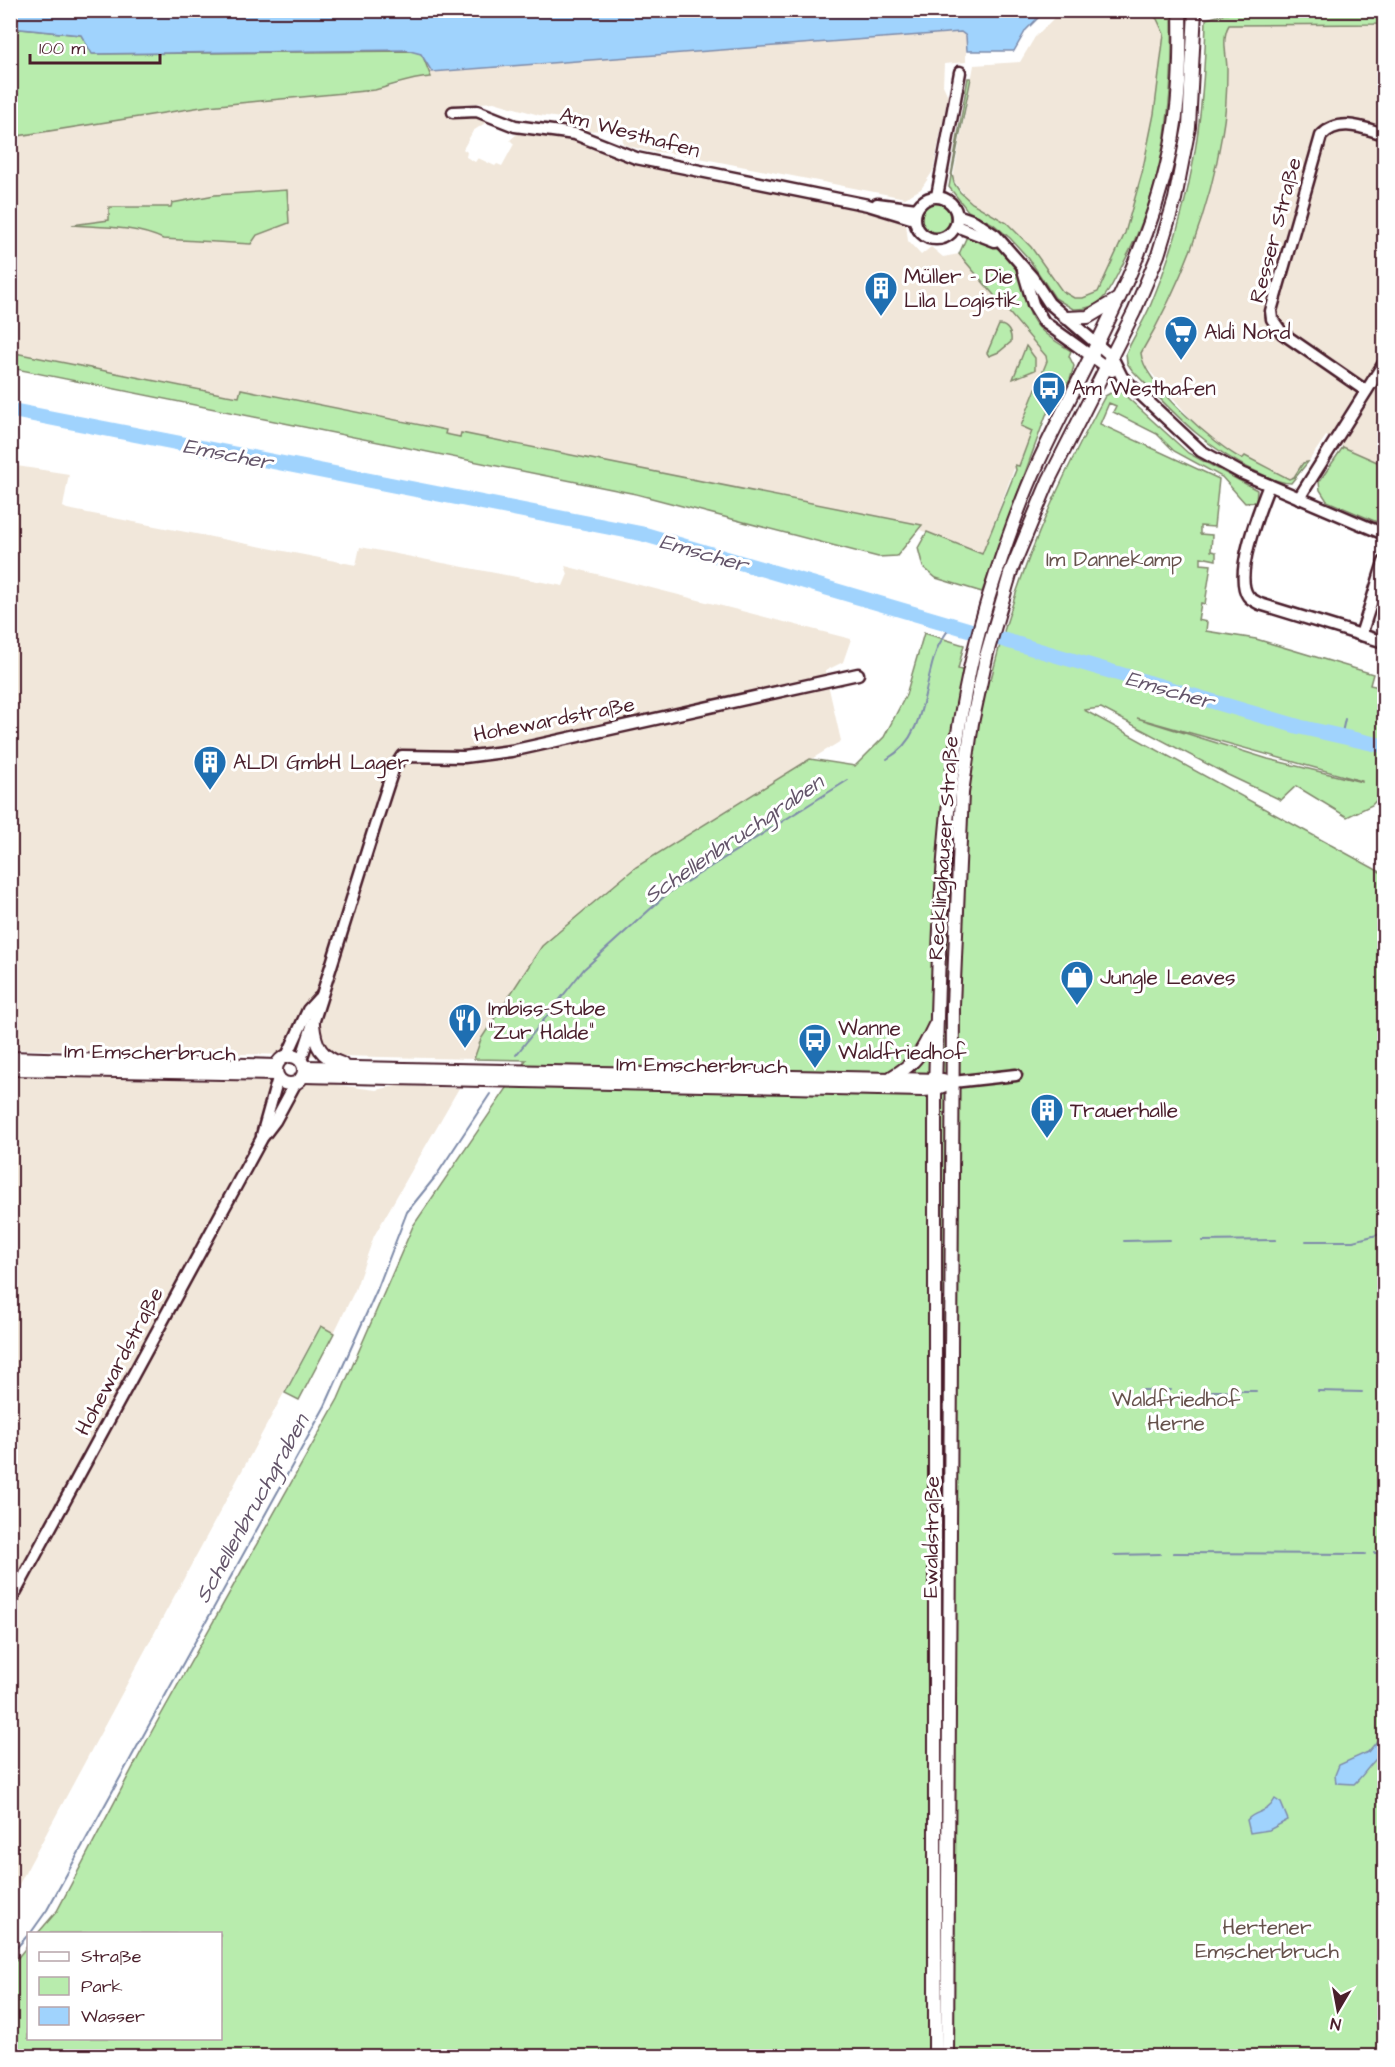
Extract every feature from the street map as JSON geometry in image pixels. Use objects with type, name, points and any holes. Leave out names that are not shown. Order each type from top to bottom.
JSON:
[{"type":"main road","name":"Recklinghauser Straße","points":[[935,1084],[948,796],[956,729],[974,649],[983,614],[1020,504],[1120,299],[1149,226],[1169,158],[1179,90],[1180,10]]},
{"type":"main road","name":"Recklinghauser Straße","points":[[953,1082],[955,936],[962,792],[972,723],[987,653],[1011,571],[1046,487],[1148,280],[1175,198],[1190,127],[1195,10]]},
{"type":"main road","points":[[1066,318],[1088,317],[1120,299]]},
{"type":"main road","points":[[891,1078],[915,1061],[937,1021]]},
{"type":"main road","points":[[313,1024],[314,1040],[319,1051],[329,1060],[355,1068]]},
{"type":"main road","points":[[277,1073],[286,1056]]},
{"type":"main road","name":"Im Emscherbruch","points":[[286,1056],[301,1072],[935,1084],[953,1082]]},
{"type":"main road","name":"Im Emscherbruch","points":[[17,1064],[277,1073],[285,1084],[301,1072],[355,1068],[891,1078],[935,1084]]},
{"type":"main road","name":"Ewaldstraße","points":[[947,2056],[953,1082]]},
{"type":"main road","name":"Ewaldstraße","points":[[935,1084],[935,2056]]},
{"type":"street","points":[[937,196],[960,72]]},
{"type":"street","name":"Am Westhafen","points":[[453,112],[477,111],[515,126],[575,134],[636,158],[868,205],[879,203],[915,214]]},
{"type":"street","name":"Resser Straße","points":[[1366,391],[1282,333],[1276,327],[1271,311],[1321,136],[1328,129],[1339,125],[1384,134]]},
{"type":"street","points":[[957,221],[943,238],[929,238],[919,231],[915,214],[924,199],[937,196],[951,202],[957,221],[1000,243],[1032,277],[1048,303],[1098,345],[1119,374],[1191,443],[1220,463],[1384,534]]},
{"type":"street","points":[[1023,270],[1033,304],[1044,322],[1092,358],[1109,363]]},
{"type":"street","points":[[1299,498],[1384,363]]},
{"type":"street","points":[[1269,485],[1247,554],[1243,582],[1248,596],[1260,604],[1384,642]]},
{"type":"street","points":[[1361,635],[1384,562]]},
{"type":"street","name":"Hohewardstraße","points":[[10,1602],[261,1138],[275,1121],[301,1072],[319,998],[393,770],[402,756],[464,757],[511,751],[858,674]]},
{"type":"street","name":"Hohewardstraße","points":[[286,1056],[308,1010],[319,998]]},
{"type":"street","name":"Hohewardstraße","points":[[261,1138],[277,1073]]},
{"type":"street","points":[[953,1082],[1016,1075]]},
{"type":"shaded area","points":[[1061,11],[1148,11],[1157,19],[1164,34],[1154,114],[1142,173],[1125,233],[1098,292],[1083,299],[1074,298],[1062,291],[1031,247],[1007,224],[967,199],[953,179],[974,65],[1020,62],[1035,37]]},
{"type":"shaded area","points":[[1384,24],[1384,465],[1343,447],[1326,436],[1308,462],[1303,463],[1294,477],[1289,479],[1245,456],[1242,460],[1204,434],[1142,362],[1141,353],[1180,272],[1203,216],[1222,133],[1227,68],[1225,32],[1229,25]]},
{"type":"shaded area","points":[[961,32],[966,36],[966,62],[944,64],[943,85],[948,96],[933,171],[921,189],[905,198],[679,154],[646,151],[623,144],[622,129],[587,131],[568,119],[539,115],[494,102],[452,105],[454,117],[485,116],[485,123],[473,131],[463,149],[467,152],[466,157],[475,162],[478,158],[495,166],[497,164],[502,166],[514,144],[510,140],[517,134],[562,136],[637,165],[895,217],[906,224],[908,241],[921,255],[931,247],[943,257],[959,254],[1046,356],[1047,361],[1021,426],[1033,430],[1019,467],[1014,469],[982,554],[920,530],[922,526],[461,433],[461,437],[445,434],[446,430],[241,389],[239,397],[226,395],[11,352],[11,137],[208,106],[375,90],[398,85],[409,78],[431,77],[430,71]],"holes":[[[110,207],[171,207],[289,223],[257,235],[251,244],[163,239],[153,234],[114,227],[77,225],[109,220]]]},
{"type":"shaded area","points":[[10,465],[69,474],[63,507],[67,509],[356,565],[360,547],[563,586],[568,574],[565,566],[851,639],[843,662],[825,671],[841,741],[636,867],[542,946],[481,1039],[474,1059],[11,1049]]},
{"type":"shaded area","points":[[11,1077],[323,1083],[376,1090],[396,1086],[459,1088],[374,1236],[355,1290],[334,1333],[320,1326],[11,1899]]},
{"type":"green space","points":[[1241,10],[1384,11],[1384,24],[1229,25],[1225,41],[1227,70],[1224,118],[1210,191],[1181,275],[1141,353],[1154,380],[1167,396],[1182,412],[1230,452],[1242,459],[1245,456],[1289,479],[1294,477],[1303,463],[1308,462],[1291,483],[1269,478],[1221,452],[1175,414],[1127,363],[1126,353],[1148,310],[1165,268],[1185,199],[1198,129],[1206,19]]},
{"type":"green space","points":[[1148,11],[1172,11],[1168,109],[1164,141],[1149,204],[1123,264],[1105,296],[1092,306],[1073,309],[1055,298],[1029,259],[1010,238],[993,224],[968,211],[949,187],[968,78],[971,78],[952,174],[954,183],[972,203],[1007,223],[1031,247],[1062,291],[1074,298],[1083,298],[1098,292],[1125,233],[1142,173],[1154,114],[1164,34],[1157,19]]},
{"type":"green space","points":[[11,28],[81,35],[93,54],[413,51],[422,54],[431,77],[410,80],[375,90],[208,106],[11,137]]},
{"type":"green space","points":[[287,190],[289,223],[257,235],[251,244],[163,239],[130,229],[72,225],[109,220],[109,207],[171,207],[172,203],[215,195]]},
{"type":"green space","points":[[935,203],[946,207],[950,218],[946,229],[935,233],[924,229],[920,218],[924,207]]},
{"type":"green space","points":[[968,234],[986,241],[1008,257],[1018,272],[1028,309],[1035,323],[1044,333],[1071,351],[1069,356],[1074,366],[1070,380],[1046,415],[982,592],[936,578],[923,567],[918,548],[927,532],[982,554],[1016,470],[1015,465],[1019,466],[1032,431],[1021,426],[1047,361],[1046,356],[959,254]]},
{"type":"green space","points":[[999,325],[1009,330],[1011,342],[999,352],[989,356],[987,353]]},
{"type":"green space","points":[[1026,346],[1035,358],[1035,370],[1013,379]]},
{"type":"green space","points":[[10,352],[226,395],[239,397],[241,389],[446,430],[445,434],[460,437],[461,433],[922,525],[897,556],[878,557],[636,494],[11,368]]},
{"type":"green space","points":[[1118,389],[1188,453],[1257,490],[1256,502],[1245,503],[1222,477],[1174,451],[1157,434],[1113,412],[1116,406],[1109,403],[1100,424],[1219,479],[1214,527],[1200,526],[1200,534],[1212,535],[1211,551],[1216,552],[1216,560],[1201,557],[1201,564],[1211,565],[1205,604],[1201,603],[1198,620],[1207,622],[1206,631],[1256,639],[1373,674],[1370,685],[1384,688],[1384,792],[1372,805],[1347,817],[1296,786],[1281,800],[1228,775],[1101,708],[1084,710],[1384,874],[1384,2056],[11,2056],[11,1966],[27,1946],[27,2040],[222,2040],[222,1932],[39,1932],[57,1911],[152,1731],[338,1399],[413,1226],[526,1060],[474,1059],[481,1039],[542,946],[636,867],[810,759],[855,766],[884,737],[906,695],[924,633],[964,645],[958,669],[991,679],[1001,640],[1025,568],[1069,465],[1105,396]],"holes":[[[1137,718],[1362,781],[1268,759]]]},
{"type":"green space","points":[[1343,447],[1384,465],[1384,525],[1327,501],[1320,490],[1319,482]]},
{"type":"green space","points":[[321,1326],[334,1333],[299,1400],[285,1393]]},
{"type":"water","points":[[11,10],[1045,11],[1026,30],[1014,51],[967,51],[966,36],[961,32],[432,72],[421,54],[406,50],[92,54],[81,35],[11,28]]},
{"type":"water","points":[[1384,1733],[1384,1752],[1358,1780],[1354,1784],[1336,1783],[1335,1775],[1339,1765],[1368,1752]]},
{"type":"water","points":[[1275,1799],[1281,1803],[1288,1820],[1269,1830],[1250,1833],[1247,1820],[1269,1807]]},
{"type":"waterway","name":"Emscher","points":[[10,410],[643,534],[1300,727],[1384,746]]},
{"type":"waterway","name":"Schellenbruchgraben","points":[[887,759],[910,737],[921,710],[937,649],[951,625]]},
{"type":"waterway","points":[[1341,737],[1345,719]]},
{"type":"waterway","name":"Schellenbruchgraben","points":[[516,1055],[584,969],[667,894],[848,780]]},
{"type":"waterway","name":"Schellenbruchgraben","points":[[31,1932],[47,1910],[325,1406],[377,1290],[407,1212],[436,1176],[490,1094]]},
{"type":"waterway","points":[[1306,1241],[1353,1241],[1381,1234]]},
{"type":"waterway","points":[[1124,1241],[1170,1240]]},
{"type":"waterway","points":[[1202,1241],[1276,1240]]},
{"type":"waterway","points":[[1140,1390],[1171,1390]]},
{"type":"waterway","points":[[1212,1391],[1256,1391]]},
{"type":"waterway","points":[[1318,1391],[1362,1392]]},
{"type":"waterway","points":[[1173,1553],[1365,1554]]},
{"type":"waterway","points":[[1374,1553],[1384,1553]]},
{"type":"waterway","points":[[1114,1555],[1160,1554]]},
{"type":"waterway","name":"Schellenbruchgraben","points":[[10,1955],[27,1936]]},
{"type":"place","name":"Müller - Die Lila Logistik","points":[[881,317]]},
{"type":"place","name":"Aldi Nord","points":[[1181,361]]},
{"type":"place","name":"Am Westhafen","points":[[1049,417]]},
{"type":"place","name":"ALDI GmbH Lager","points":[[210,791]]},
{"type":"place","name":"Jungle Leaves","points":[[1077,1006]]},
{"type":"place","name":"Imbiss-Stube \"Zur Halde\"","points":[[465,1049]]},
{"type":"place","name":"Wanne Waldfriedhof","points":[[815,1069]]},
{"type":"place","name":"Trauerhalle","points":[[1047,1139]]},
{"type":"park label","name":"Im Dannekamp","points":[[1114,559]]},
{"type":"park label","name":"Waldfriedhof Herne","points":[[1176,1411]]},
{"type":"park label","name":"Hertener Emscherbruch","points":[[1267,1939]]}]
